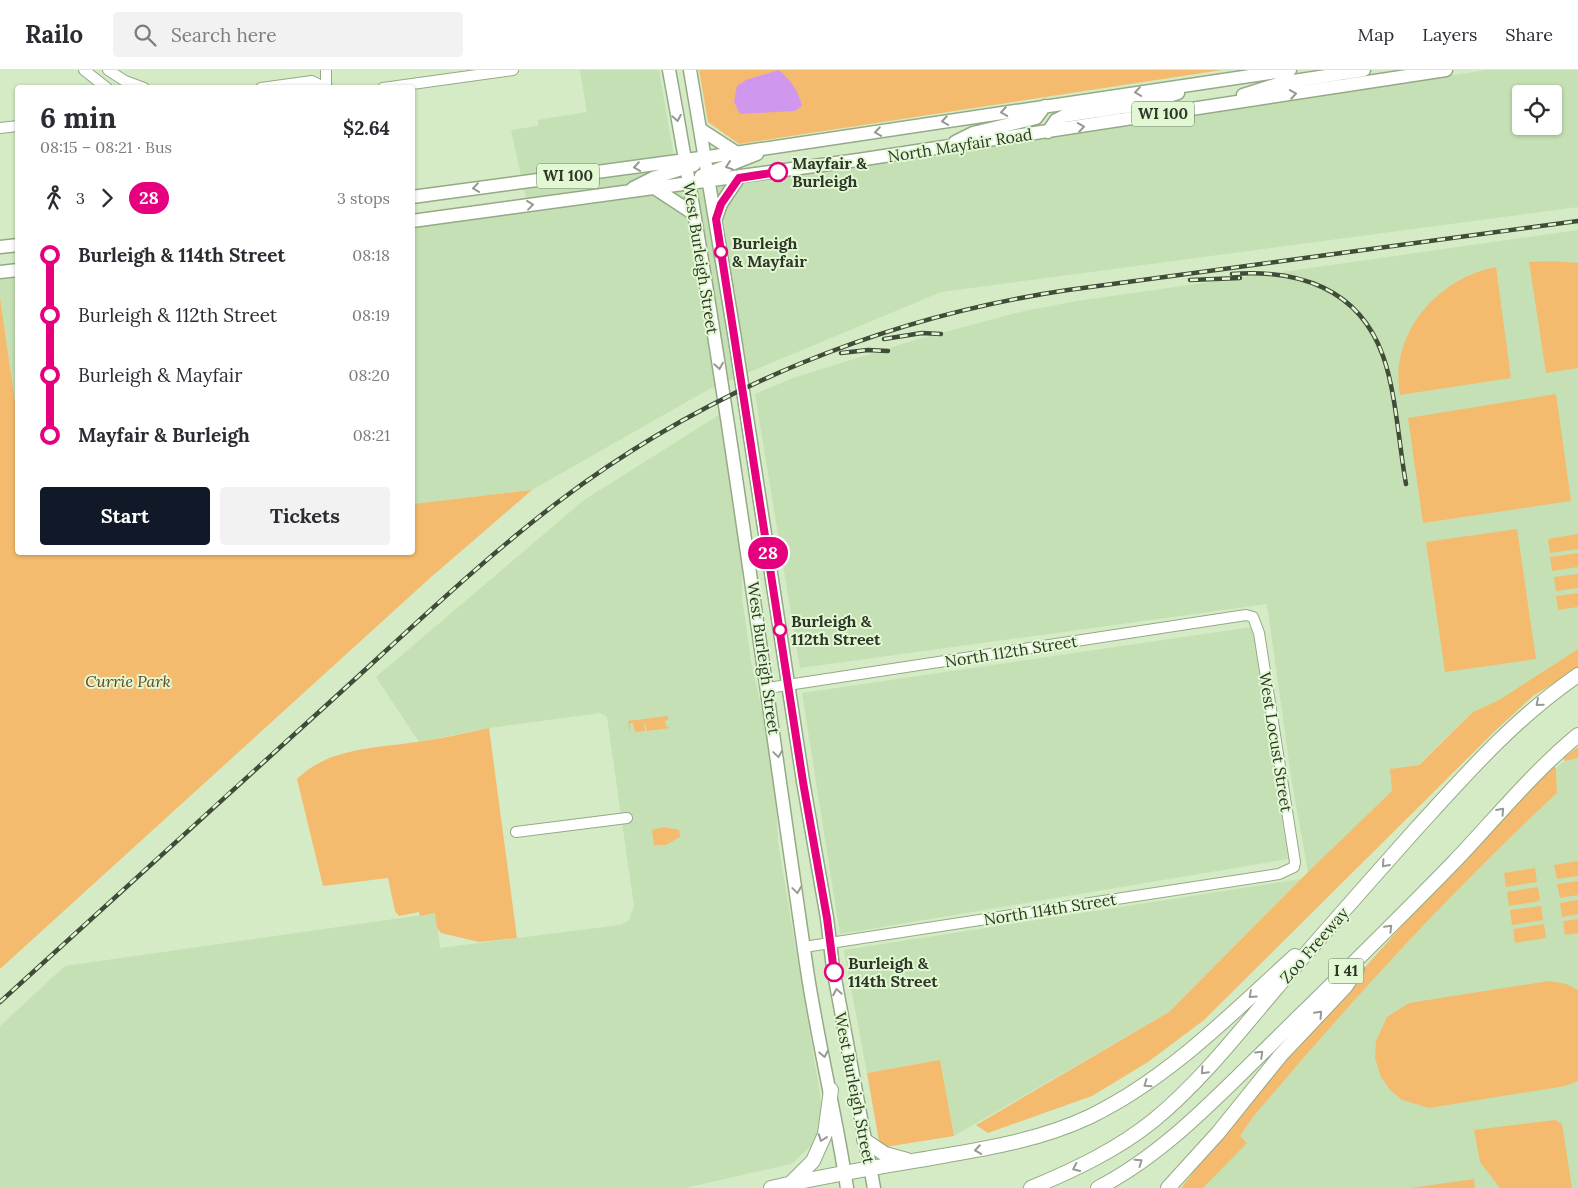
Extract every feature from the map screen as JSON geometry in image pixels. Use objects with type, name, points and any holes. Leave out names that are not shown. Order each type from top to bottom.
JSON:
[{"type":"highway","name":"Zoo Freeway","points":[[1031,1188],[1091,1161],[1152,1121],[1179,1097],[1230,1043],[1339,915],[1486,752],[1545,698],[1578,675]]},
{"type":"highway","name":"I 41","points":[[1098,1188],[1176,1135],[1221,1094],[1373,945],[1521,789],[1578,735]]},
{"type":"highway","points":[[771,1188],[912,1161],[988,1149],[1031,1138],[1081,1120],[1127,1097],[1156,1078],[1193,1048],[1339,915]]},
{"type":"highway","points":[[1168,1188],[1218,1134],[1280,1056],[1345,987],[1373,945]]},
{"type":"highway","points":[[790,1184],[813,1161],[825,1134],[831,1090]]},
{"type":"highway","points":[[864,1140],[892,1157],[912,1161]]},
{"type":"main road","name":"West Burleigh Street","points":[[668,70],[694,214],[768,688],[804,947],[847,1188]]},
{"type":"main road","name":"West Burleigh Street","points":[[690,70],[716,219],[830,944],[874,1188]]},
{"type":"main road","name":"North Mayfair Road","points":[[706,158],[1290,70]]},
{"type":"main road","points":[[1208,107],[1281,83],[1364,70]]},
{"type":"main road","name":"North Mayfair Road","points":[[709,178],[739,178],[1208,107],[1383,75],[1446,70]]},
{"type":"main road","points":[[1048,132],[1056,120],[1064,116],[1142,104],[1211,82]]},
{"type":"main road","points":[[946,147],[973,133],[1036,118],[1045,106]]},
{"type":"main road","points":[[700,129],[738,153]]},
{"type":"main road","points":[[689,185],[709,178],[770,148]]},
{"type":"main road","points":[[622,193],[654,178],[706,158]]},
{"type":"main road","name":"WI 100","points":[[415,197],[686,165]]},
{"type":"main road","points":[[716,219],[721,204],[739,178]]},
{"type":"main road","name":"WI 100","points":[[415,221],[689,185]]},
{"type":"main road","points":[[656,189],[694,214]]},
{"type":"main road","points":[[0,247],[15,245]]},
{"type":"main road","points":[[0,272],[15,270]]},
{"type":"street","points":[[84,70],[102,85]]},
{"type":"street","points":[[326,70],[326,85]]},
{"type":"street","points":[[405,85],[513,70]]},
{"type":"street","points":[[105,85],[111,72],[138,85]]},
{"type":"street","points":[[283,85],[312,81],[320,85]]},
{"type":"street","points":[[0,128],[15,126]]},
{"type":"street","name":"North 112th Street","points":[[768,688],[1150,629],[1246,615],[1253,617]]},
{"type":"street","name":"West Locust Street","points":[[1253,617],[1259,634],[1295,862],[1294,867]]},
{"type":"street","points":[[516,832],[627,818]]},
{"type":"street","name":"North 114th Street","points":[[804,947],[1279,874],[1294,867]]},
{"type":"shaded area","points":[[580,70],[659,70],[680,192],[1487,70],[1578,70],[1578,207],[941,292],[711,388],[532,490],[415,504],[415,227],[529,212],[511,130],[538,126],[538,120],[587,112]]},
{"type":"shaded area","points":[[779,70],[794,86],[802,106],[795,111],[740,114],[734,102],[737,86],[746,80]]},
{"type":"shaded area","points":[[1578,230],[1578,649],[1499,700],[1473,712],[1418,765],[1391,769],[1393,791],[1308,872],[1292,783],[1267,604],[800,668],[755,394],[793,378],[915,340],[1024,311],[1077,301]]},
{"type":"shaded area","points":[[15,278],[15,402],[0,297],[0,280]]},
{"type":"shaded area","points":[[719,415],[742,561],[742,597],[751,661],[763,715],[776,798],[778,842],[822,1107],[819,1141],[814,1140],[811,1146],[791,1164],[685,1188],[0,1188],[0,1026],[65,966],[436,913],[440,948],[620,925],[629,920],[634,906],[607,717],[600,713],[489,728],[419,742],[376,677],[584,500]]},
{"type":"shaded area","points":[[1252,627],[1288,859],[840,934],[802,693]]},
{"type":"shaded area","points":[[1578,758],[1578,1188],[1203,1188],[1246,1143],[1239,1136],[1253,1117],[1348,1005],[1490,855],[1557,793],[1556,768],[1565,761]]},
{"type":"shaded area","points":[[1301,879],[1169,1012],[954,1136],[940,1060],[867,1073],[844,950]]},
{"type":"green space","points":[[699,70],[1222,70],[739,144],[708,122]]},
{"type":"green space","points":[[1529,262],[1578,263],[1578,368],[1546,373]]},
{"type":"green space","points":[[1496,267],[1511,378],[1400,395],[1399,372],[1402,350],[1410,330],[1422,312],[1437,296],[1455,283],[1475,273]]},
{"type":"green space","name":"Currie Park","points":[[0,297],[15,402],[15,555],[415,555],[415,504],[532,490],[430,578],[0,969]]},
{"type":"green space","points":[[1556,394],[1571,501],[1423,523],[1408,418]]},
{"type":"green space","points":[[1517,529],[1536,659],[1445,672],[1426,542]]},
{"type":"green space","points":[[1578,534],[1578,549],[1550,553],[1548,539]]},
{"type":"green space","points":[[1578,553],[1578,567],[1552,571],[1550,557]]},
{"type":"green space","points":[[1578,574],[1578,588],[1556,591],[1554,577]]},
{"type":"green space","points":[[1578,593],[1578,607],[1558,610],[1556,596]]},
{"type":"green space","points":[[1578,649],[1578,668],[1533,696],[1494,732],[1204,1020],[1148,1062],[1092,1096],[988,1133],[976,1125],[1169,1012],[1308,872],[1392,791],[1390,769],[1419,765],[1473,712],[1499,700]]},
{"type":"green space","points":[[668,716],[668,720],[665,721],[666,726],[670,728],[647,731],[644,721],[645,731],[635,732],[633,723],[630,723],[630,733],[628,721]]},
{"type":"green space","points":[[489,728],[517,938],[479,942],[441,933],[437,928],[435,913],[420,916],[419,912],[399,916],[395,911],[388,878],[323,886],[297,779],[323,761],[353,751],[435,739]]},
{"type":"green space","points":[[1578,747],[1578,758],[1565,761],[1563,758]]},
{"type":"green space","points":[[1551,764],[1556,768],[1557,793],[1438,910],[1326,1032],[1253,1117],[1240,1136],[1247,1143],[1203,1188],[1181,1188],[1314,1025]]},
{"type":"green space","points":[[664,827],[679,830],[680,837],[666,845],[654,845],[652,830]]},
{"type":"green space","points":[[1578,861],[1578,876],[1557,879],[1554,865]]},
{"type":"green space","points":[[1535,868],[1537,882],[1506,887],[1504,873]]},
{"type":"green space","points":[[1578,881],[1578,895],[1560,898],[1557,884]]},
{"type":"green space","points":[[1538,887],[1540,901],[1509,906],[1507,892]]},
{"type":"green space","points":[[1578,900],[1578,914],[1562,917],[1560,903]]},
{"type":"green space","points":[[1541,906],[1543,920],[1512,925],[1510,910]]},
{"type":"green space","points":[[1578,919],[1578,933],[1565,935],[1563,921]]},
{"type":"green space","points":[[1544,924],[1546,938],[1515,943],[1513,929]]},
{"type":"green space","points":[[1549,981],[1566,984],[1578,990],[1578,1081],[1565,1086],[1429,1108],[1402,1100],[1390,1090],[1381,1077],[1375,1058],[1376,1041],[1387,1017],[1409,1003]]},
{"type":"green space","points":[[940,1060],[954,1136],[885,1147],[879,1141],[867,1073]]},
{"type":"green space","points":[[1555,1120],[1562,1124],[1572,1188],[1500,1188],[1480,1162],[1474,1130]]},
{"type":"green space","points":[[1474,1179],[1475,1188],[1411,1188]]},
{"type":"railway","points":[[0,1002],[499,549],[558,502],[615,462],[675,425],[736,392],[800,364],[865,339],[999,302],[1068,290],[1578,221]]},
{"type":"railway","points":[[1232,274],[1280,275],[1302,280],[1323,288],[1342,299],[1359,314],[1372,333],[1383,356],[1387,370],[1394,402],[1406,484]]},
{"type":"railway","points":[[1190,280],[1240,278]]},
{"type":"railway","points":[[884,339],[922,333],[941,334]]},
{"type":"railway","points":[[841,353],[868,350],[888,351]]},
{"type":"bus line","name":"28","points":[[778,172],[739,178],[721,204],[716,219],[834,972]]},
{"type":"place","name":"Mayfair & Burleigh","points":[[778,172]]},
{"type":"place","name":"Burleigh & Mayfair","points":[[721,252]]},
{"type":"place","name":"Burleigh & 112th Street","points":[[780,630]]},
{"type":"place","name":"Burleigh & 114th Street","points":[[834,972]]}]
